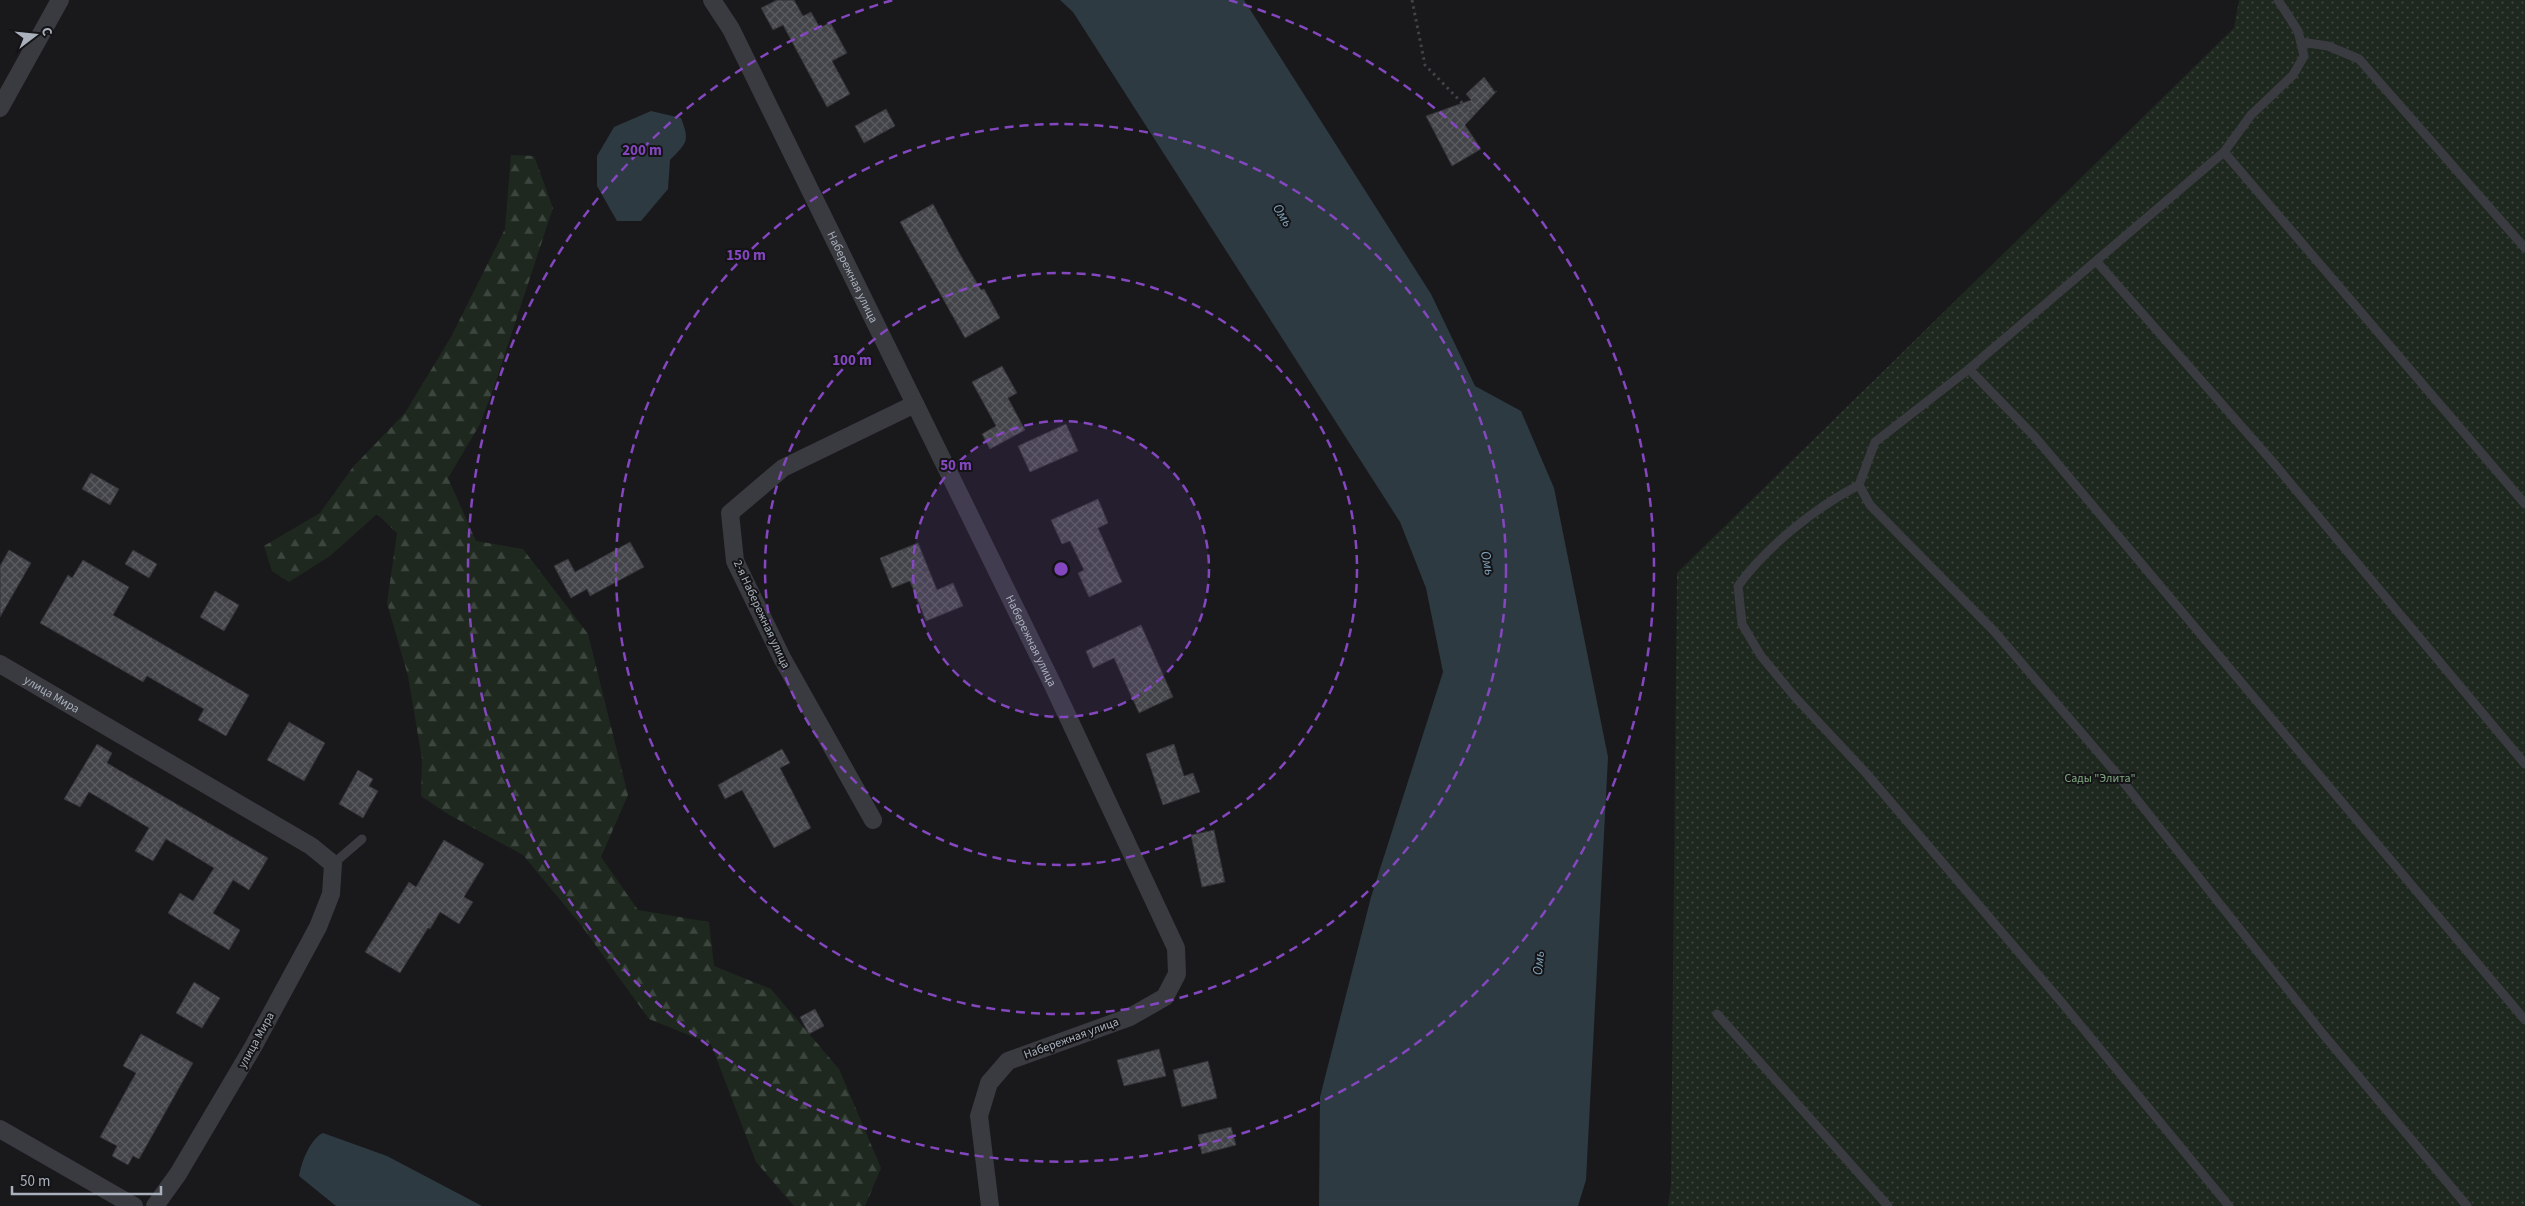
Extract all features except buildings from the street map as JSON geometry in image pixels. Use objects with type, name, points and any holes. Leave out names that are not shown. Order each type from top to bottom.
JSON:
[{"type":"street","points":[[0,108],[60,0]]},
{"type":"street","name":"Набережная улица","points":[[712,0],[731,29],[1052,683],[1176,948],[1177,974],[1165,997],[1130,1017],[1008,1061],[990,1083],[979,1116],[990,1206]]},
{"type":"street","name":"2-я Набережная улица","points":[[873,820],[782,658],[735,561],[730,513],[783,468],[915,404]]},
{"type":"street","name":"улица Мира","points":[[0,664],[311,846],[333,864],[331,894],[318,927],[233,1081],[178,1174],[154,1206]]},
{"type":"street","points":[[0,1128],[134,1206]]},
{"type":"lane","points":[[2229,1206],[2057,997],[1892,803],[1767,663],[1742,624],[1738,586],[1753,565],[1784,538],[1840,494],[1858,485],[1875,442],[1969,369],[2224,152],[2251,115],[2293,75],[2304,56],[2298,31],[2278,0]]},
{"type":"lane","points":[[2301,42],[2328,46],[2359,59],[2525,248]]},
{"type":"lane","points":[[2224,152],[2525,504]]},
{"type":"lane","points":[[2097,262],[2271,460],[2525,764]]},
{"type":"lane","points":[[1969,369],[2035,437],[2525,1020]]},
{"type":"lane","points":[[1858,485],[1870,505],[1994,630],[2116,773],[2323,1034],[2467,1206]]},
{"type":"lane","points":[[333,864],[362,839]]},
{"type":"lane","points":[[1717,1014],[1888,1206]]},
{"type":"path","points":[[1412,0],[1425,65],[1474,115]]},
{"type":"green space","name":"Сады \"Элита\"","points":[[2239,0],[2525,0],[2525,1206],[1668,1206],[1671,1186],[1677,573],[2234,28]]},
{"type":"green space","points":[[511,155],[534,156],[553,208],[480,424],[448,478],[476,541],[523,549],[588,634],[628,795],[601,857],[638,910],[709,922],[714,966],[771,989],[839,1069],[881,1168],[865,1206],[794,1206],[756,1162],[711,1044],[649,1019],[581,925],[523,855],[446,813],[421,796],[422,759],[408,676],[387,603],[397,533],[377,514],[330,556],[289,582],[272,571],[264,546],[320,513],[353,467],[405,413],[451,337],[505,229]]},
{"type":"water","name":"Омь","points":[[1060,0],[1244,0],[1431,294],[1475,386],[1521,411],[1554,488],[1608,757],[1586,1180],[1578,1206],[1319,1206],[1320,1097],[1371,897],[1443,672],[1426,588],[1400,522],[1073,12]]},
{"type":"water","points":[[651,111],[681,118],[686,137],[685,141],[680,150],[670,160],[668,189],[641,221],[617,221],[597,186],[597,156],[614,127]]},
{"type":"water","points":[[323,1133],[387,1156],[482,1206],[336,1206],[299,1176],[304,1158],[310,1146]]}]
